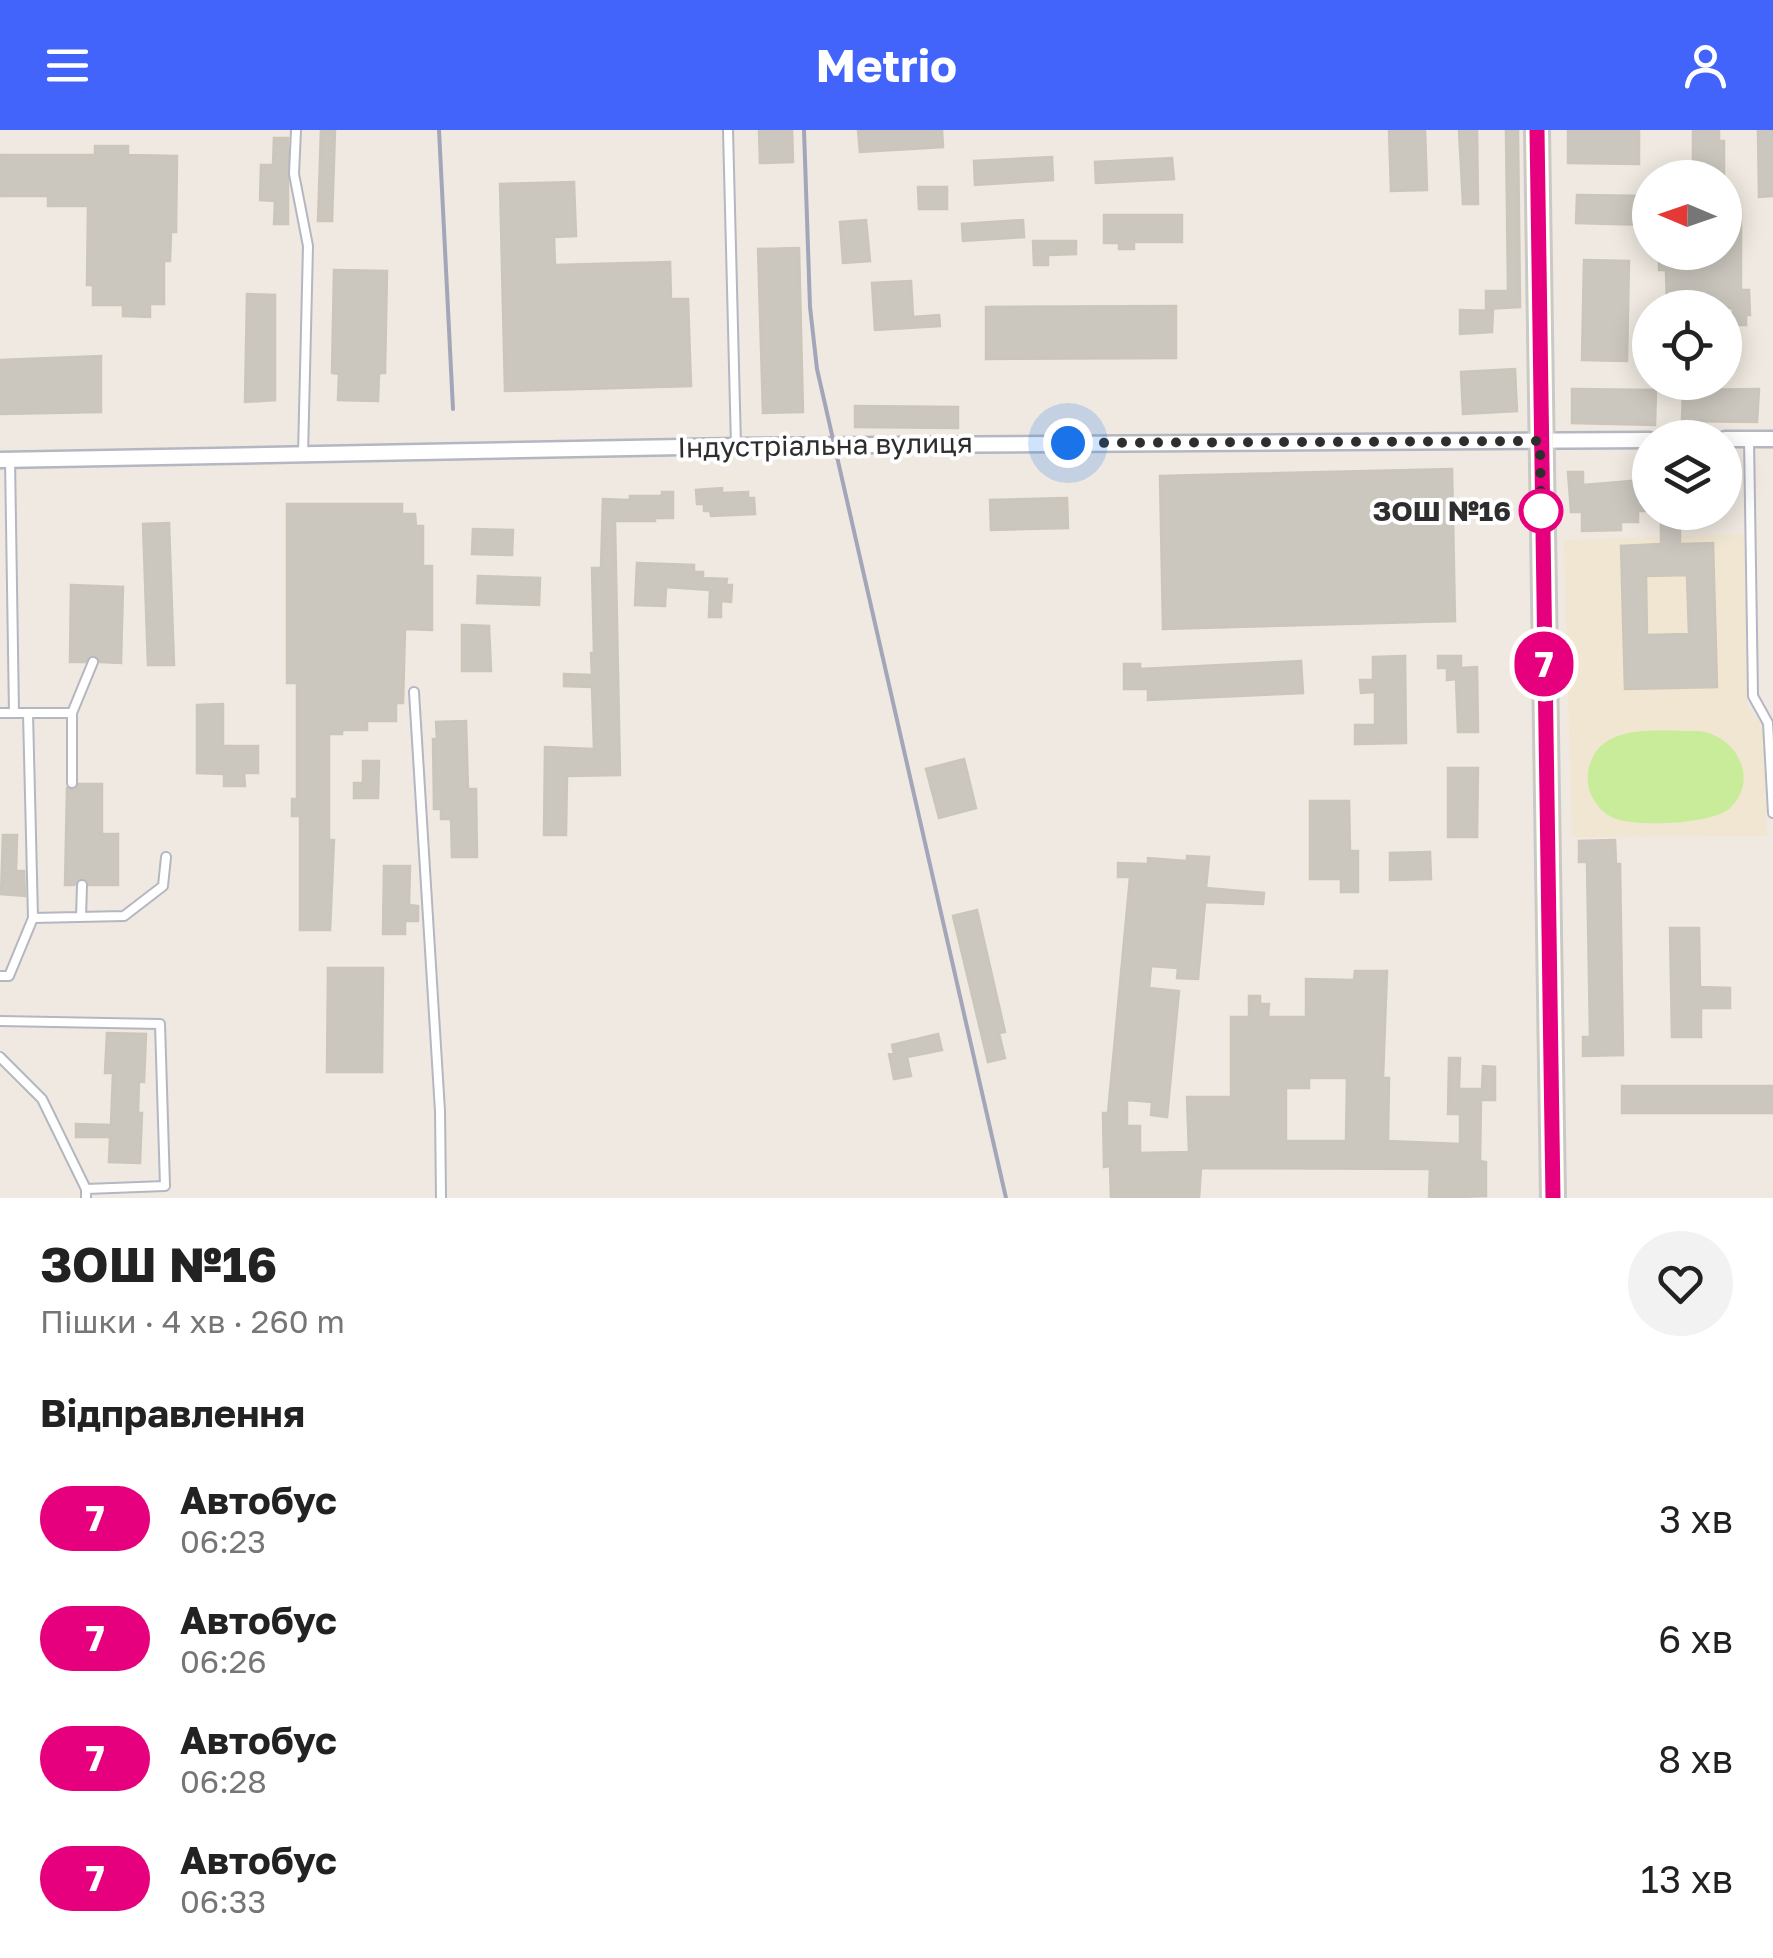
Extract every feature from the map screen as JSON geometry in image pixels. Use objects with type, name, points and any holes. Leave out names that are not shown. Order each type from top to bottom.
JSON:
[{"type":"main road","points":[[1537,130],[1553,1198]]},
{"type":"street","points":[[1742,439],[1773,439]]},
{"type":"street","name":"Індустріальна вулиця","points":[[5,459],[736,446],[1632,440]]},
{"type":"lane","points":[[296,130],[294,174],[308,246],[303,455]]},
{"type":"lane","points":[[728,130],[736,446]]},
{"type":"lane","points":[[1749,439],[1753,696],[1768,723],[1773,813]]},
{"type":"lane","points":[[5,459],[14,713]]},
{"type":"lane","points":[[72,784],[72,713],[93,662]]},
{"type":"lane","points":[[414,692],[442,1198]]},
{"type":"lane","points":[[0,713],[72,713]]},
{"type":"lane","points":[[0,976],[9,976],[15,966],[33,918],[28,714]]},
{"type":"lane","points":[[33,918],[124,916],[162,886],[166,857]]},
{"type":"lane","points":[[81,917],[82,885]]},
{"type":"lane","points":[[0,1021],[160,1024],[166,1198]]},
{"type":"lane","points":[[0,1057],[42,1099],[86,1193],[166,1186]]},
{"type":"shaded area","points":[[1744,534],[1747,705],[1763,725],[1767,836],[1572,837],[1564,540]]},
{"type":"green space","points":[[1699,731],[1724,741],[1740,761],[1743,785],[1729,809],[1691,821],[1641,823],[1613,818],[1596,803],[1589,787],[1589,769],[1597,750],[1608,741],[1636,732]]},
{"type":"building","points":[[321,130],[335,130],[332,221],[318,221]]},
{"type":"building","points":[[759,130],[792,130],[793,162],[760,163]]},
{"type":"building","points":[[858,130],[942,130],[943,147],[860,152]]},
{"type":"building","points":[[1389,130],[1425,130],[1427,190],[1391,191]]},
{"type":"building","points":[[1459,130],[1477,130],[1478,204],[1463,204]]},
{"type":"building","points":[[1506,130],[1518,130],[1520,307],[1486,309],[1486,291],[1508,291]]},
{"type":"building","points":[[1568,130],[1639,130],[1639,160],[1632,160],[1632,164],[1568,163]]},
{"type":"building","points":[[1693,130],[1719,130],[1719,141],[1724,141],[1724,160],[1693,160]]},
{"type":"building","points":[[1758,130],[1773,130],[1773,196],[1759,197]]},
{"type":"building","points":[[274,138],[288,138],[288,224],[274,224],[275,201],[260,200],[261,165],[273,165]]},
{"type":"building","points":[[95,146],[128,146],[128,155],[177,156],[176,232],[171,232],[170,261],[164,261],[164,304],[150,304],[150,317],[123,316],[123,305],[93,305],[93,285],[87,285],[88,206],[48,206],[48,196],[0,196],[0,155],[95,155]]},
{"type":"building","points":[[1052,157],[1053,180],[975,185],[974,161]]},
{"type":"building","points":[[1172,158],[1174,179],[1096,183],[1095,162]]},
{"type":"building","points":[[574,182],[576,236],[554,237],[555,265],[670,262],[671,299],[688,299],[691,386],[505,391],[500,184]]},
{"type":"building","points":[[918,187],[947,187],[947,209],[919,209]]},
{"type":"building","points":[[1577,195],[1632,196],[1632,225],[1576,223]]},
{"type":"building","points":[[1104,215],[1182,215],[1182,242],[1134,242],[1134,249],[1119,249],[1119,243],[1104,243]]},
{"type":"building","points":[[866,220],[870,261],[843,263],[840,222]]},
{"type":"building","points":[[1023,220],[1024,237],[963,241],[962,224]]},
{"type":"building","points":[[1033,241],[1076,241],[1076,254],[1048,255],[1048,265],[1034,265]]},
{"type":"building","points":[[799,248],[803,412],[763,413],[758,249]]},
{"type":"building","points":[[1584,260],[1629,261],[1627,361],[1582,360]]},
{"type":"building","points":[[334,270],[387,271],[385,373],[379,373],[378,401],[338,400],[339,374],[332,373]]},
{"type":"building","points":[[1666,270],[1741,270],[1741,290],[1667,290]]},
{"type":"building","points":[[911,281],[913,317],[939,315],[940,326],[875,330],[872,283]]},
{"type":"building","points":[[1742,290],[1749,290],[1750,315],[1746,315],[1746,325],[1742,325]]},
{"type":"building","points":[[247,294],[275,295],[275,400],[245,402]]},
{"type":"building","points":[[1176,306],[1176,358],[986,359],[986,307]]},
{"type":"building","points":[[1460,310],[1493,311],[1492,332],[1460,334]]},
{"type":"building","points":[[101,356],[101,412],[0,414],[0,360]]},
{"type":"building","points":[[1515,369],[1517,411],[1463,414],[1461,372]]},
{"type":"building","points":[[1572,389],[1632,390],[1632,400],[1656,400],[1655,420],[1632,420],[1632,424],[1572,423]]},
{"type":"building","points":[[1742,389],[1759,389],[1757,422],[1682,420],[1683,400],[1742,400]]},
{"type":"building","points":[[855,406],[958,407],[958,428],[855,427]]},
{"type":"building","points":[[1452,469],[1455,621],[1163,629],[1160,476]]},
{"type":"building","points":[[1568,472],[1583,472],[1583,485],[1632,481],[1632,522],[1621,522],[1621,530],[1582,531],[1582,512],[1571,512]]},
{"type":"building","points":[[722,488],[722,493],[748,492],[748,498],[754,498],[755,514],[711,516],[710,511],[704,511],[704,504],[697,504],[696,490]]},
{"type":"building","points":[[662,492],[673,492],[673,518],[615,521],[620,775],[567,776],[566,835],[544,835],[545,747],[594,749],[592,687],[564,686],[564,674],[592,675],[592,568],[601,568],[603,499],[630,500],[630,496],[662,496]]},
{"type":"building","points":[[1067,498],[1068,528],[991,530],[990,500]]},
{"type":"building","points":[[287,504],[402,504],[402,514],[415,514],[416,526],[423,526],[423,566],[432,566],[432,630],[405,629],[403,703],[396,703],[396,721],[367,721],[367,730],[329,734],[329,840],[334,840],[330,930],[300,930],[300,816],[292,816],[292,799],[297,799],[297,683],[287,683]]},
{"type":"building","points":[[169,523],[174,665],[148,665],[143,524]]},
{"type":"building","points":[[473,529],[513,530],[512,555],[472,554]]},
{"type":"building","points":[[1661,530],[1680,530],[1680,544],[1713,543],[1717,687],[1625,689],[1621,546],[1661,544]],"holes":[[[1687,575],[1689,634],[1647,635],[1646,576]]]},
{"type":"building","points":[[637,563],[694,565],[694,572],[703,572],[703,578],[727,579],[726,585],[732,585],[731,602],[721,601],[721,617],[709,617],[710,590],[666,587],[665,606],[635,605]]},
{"type":"building","points":[[478,576],[540,578],[539,605],[477,603]]},
{"type":"building","points":[[71,585],[123,587],[121,663],[100,662],[93,655],[85,662],[70,662]]},
{"type":"building","points":[[462,625],[489,626],[491,671],[462,671]]},
{"type":"building","points":[[1405,656],[1406,743],[1355,744],[1355,725],[1375,725],[1375,692],[1361,693],[1360,680],[1373,680],[1373,657]]},
{"type":"building","points":[[1438,656],[1461,656],[1461,668],[1477,667],[1478,732],[1458,732],[1456,679],[1447,680],[1447,668],[1438,668]]},
{"type":"building","points":[[1301,661],[1303,693],[1148,700],[1148,689],[1124,689],[1124,664],[1140,664],[1140,669]]},
{"type":"building","points":[[223,704],[223,746],[258,746],[258,773],[244,773],[245,786],[224,786],[224,774],[197,773],[197,705]]},
{"type":"building","points":[[466,721],[468,789],[476,789],[477,857],[452,857],[451,819],[441,819],[441,809],[434,809],[433,739],[437,739],[436,722]]},
{"type":"building","points":[[964,759],[976,808],[939,818],[926,769]]},
{"type":"building","points":[[363,761],[379,761],[378,798],[354,798],[354,783],[363,783]]},
{"type":"building","points":[[1448,768],[1478,768],[1477,837],[1448,837]]},
{"type":"building","points":[[79,784],[102,784],[102,834],[118,834],[118,885],[89,885],[81,878],[74,885],[65,885],[67,788],[75,790]]},
{"type":"building","points":[[1310,801],[1349,801],[1350,851],[1358,851],[1358,892],[1341,892],[1341,879],[1310,879]]},
{"type":"building","points":[[3,835],[17,835],[16,871],[24,871],[25,896],[1,894]]},
{"type":"building","points":[[1615,840],[1616,864],[1620,864],[1623,1055],[1583,1056],[1583,1037],[1590,1037],[1587,862],[1579,862],[1579,841]]},
{"type":"building","points":[[1430,852],[1431,879],[1390,880],[1390,853]]},
{"type":"building","points":[[1187,856],[1209,857],[1206,888],[1264,893],[1263,904],[1205,902],[1198,979],[1177,978],[1178,968],[1151,966],[1149,988],[1179,991],[1167,1117],[1151,1115],[1152,1102],[1127,1100],[1127,1126],[1140,1126],[1140,1153],[1189,1152],[1187,1097],[1231,1097],[1231,1017],[1249,1017],[1249,996],[1260,996],[1260,1004],[1269,1004],[1268,1017],[1306,1017],[1306,979],[1354,980],[1355,971],[1387,971],[1383,1078],[1389,1078],[1388,1141],[1460,1144],[1460,1114],[1448,1114],[1449,1058],[1460,1058],[1459,1089],[1482,1089],[1483,1066],[1495,1067],[1495,1100],[1481,1100],[1480,1161],[1486,1162],[1486,1196],[1429,1198],[1430,1169],[1201,1168],[1199,1198],[1111,1198],[1110,1166],[1104,1167],[1103,1113],[1108,1113],[1130,877],[1118,877],[1118,863],[1148,864],[1148,858],[1187,861]],"holes":[[[1309,1078],[1347,1078],[1346,1141],[1286,1141],[1286,1088],[1309,1088]]]},
{"type":"building","points":[[384,866],[410,866],[409,905],[418,906],[418,921],[405,921],[405,934],[383,934]]},
{"type":"building","points":[[977,910],[1005,1032],[999,1033],[1005,1058],[988,1062],[953,916]]},
{"type":"building","points":[[1670,928],[1699,928],[1700,987],[1730,988],[1730,1008],[1701,1008],[1701,1037],[1672,1037]]},
{"type":"building","points":[[328,968],[383,968],[382,1072],[327,1072]]},
{"type":"building","points":[[107,1033],[146,1034],[144,1082],[139,1081],[140,1163],[109,1162],[110,1137],[76,1137],[76,1124],[111,1125],[113,1073],[105,1073]]},
{"type":"building","points":[[938,1034],[942,1050],[907,1057],[911,1076],[894,1079],[889,1054],[894,1053],[892,1045]]},
{"type":"building","points":[[1622,1086],[1773,1086],[1773,1113],[1622,1113]]},
{"type":"railway","points":[[439,130],[453,409]]},
{"type":"railway","points":[[804,130],[810,307],[817,369],[1006,1198]]},
{"type":"bus line","name":"7","points":[[1537,130],[1553,1198]]},
{"type":"place","name":"ЗОШ №16","points":[[1541,511]]},
{"type":"route","points":[[1068,443],[1540,441],[1541,511]]}]
